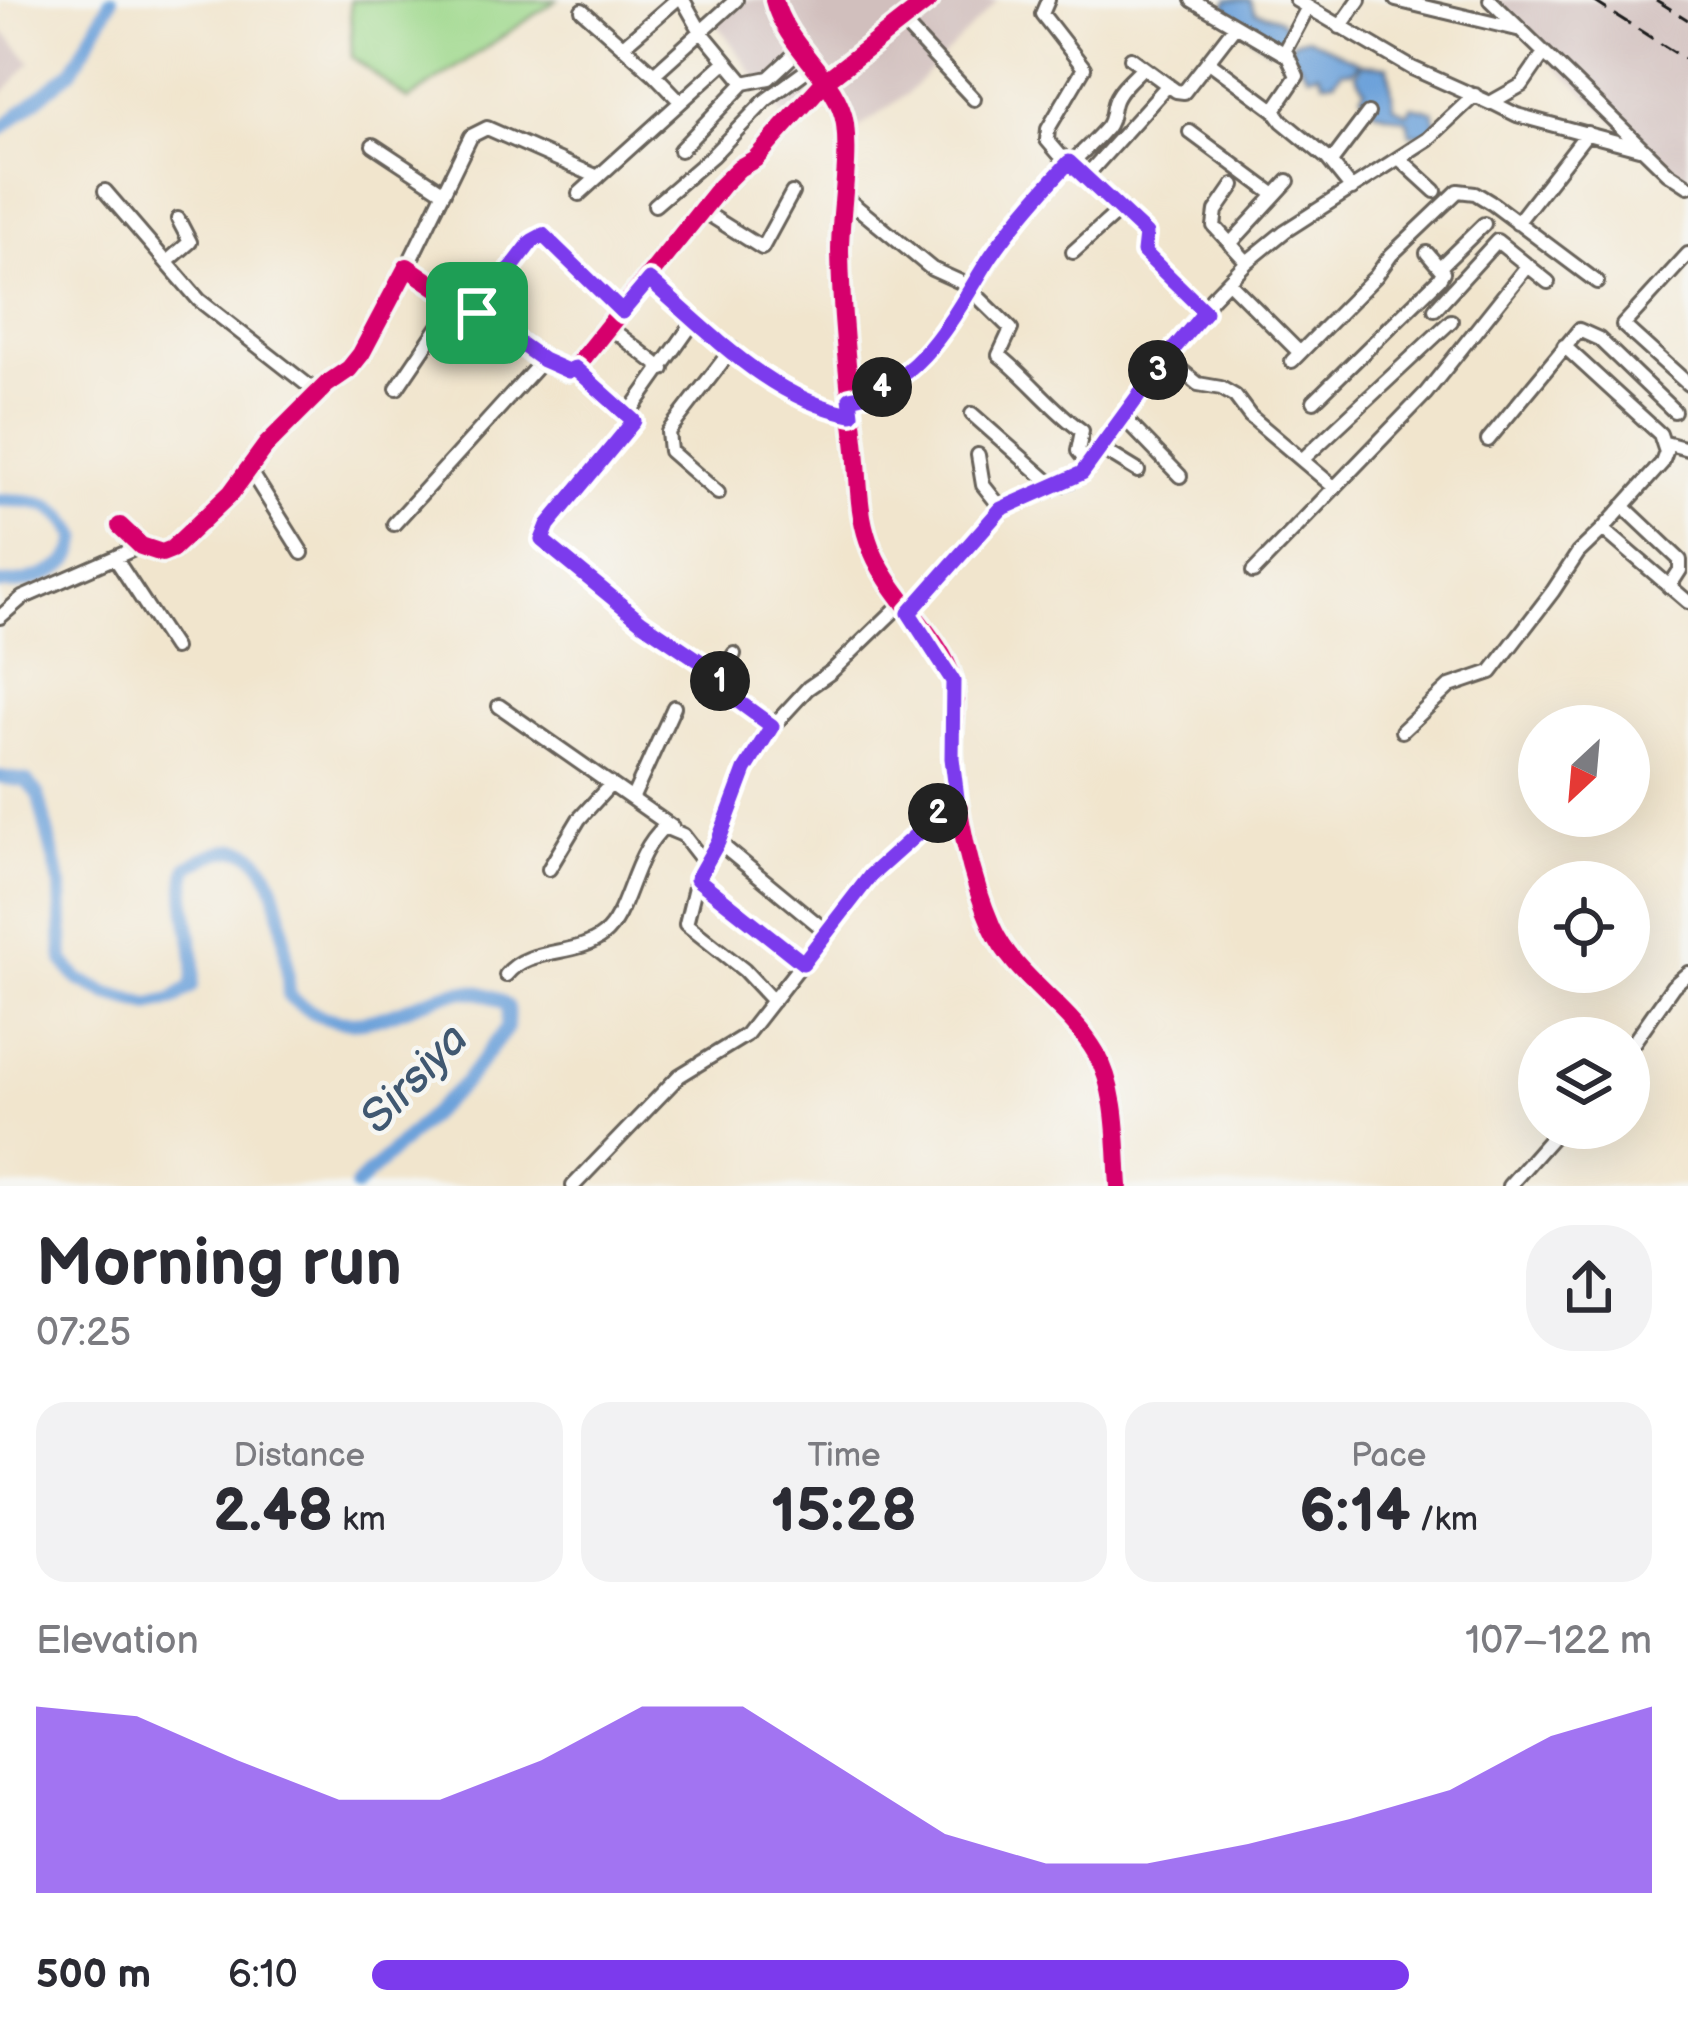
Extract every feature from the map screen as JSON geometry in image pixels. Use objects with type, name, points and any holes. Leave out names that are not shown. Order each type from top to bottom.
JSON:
[{"type":"street","points":[[623,46],[680,0],[744,82]]},
{"type":"street","points":[[654,74],[736,0]]},
{"type":"street","points":[[774,0],[780,21],[840,104],[845,124],[843,315],[859,499],[867,537],[879,571],[953,681],[952,758],[957,798],[992,926],[1004,947],[1089,1043],[1102,1067],[1111,1100],[1119,1186]]},
{"type":"street","points":[[407,267],[543,360],[568,371],[575,368],[649,280],[700,209],[739,168],[755,159],[824,82],[929,0]]},
{"type":"street","points":[[1048,0],[1042,14],[1084,68],[1047,133],[1052,148],[1147,236],[1144,252],[1205,312]]},
{"type":"street","points":[[1192,0],[1286,55]]},
{"type":"street","points":[[1340,27],[1359,0]]},
{"type":"street","points":[[1396,0],[1520,30]]},
{"type":"street","points":[[1490,0],[1688,186]]},
{"type":"street","points":[[1274,110],[1297,76],[1285,50],[1302,3],[1412,68],[1517,115],[1646,151]]},
{"type":"street","points":[[582,10],[680,101]]},
{"type":"street","points":[[901,20],[974,99]]},
{"type":"street","points":[[1131,58],[1184,92],[1235,26]]},
{"type":"street","points":[[680,150],[744,82],[769,78],[799,50]]},
{"type":"street","points":[[1491,103],[1522,85],[1544,53]]},
{"type":"street","points":[[1208,61],[1274,110],[1331,162],[1352,189]]},
{"type":"street","points":[[579,194],[725,62]]},
{"type":"street","points":[[655,205],[766,100],[811,67]]},
{"type":"street","points":[[850,398],[907,372],[971,292],[1024,210],[1106,128],[1118,96],[1143,67]]},
{"type":"street","points":[[1085,177],[1168,85]]},
{"type":"street","points":[[773,1001],[744,970],[686,924],[704,862],[718,842],[745,770],[772,726],[808,688],[905,608],[1001,509],[1055,487],[1090,465],[1212,298],[1247,262],[1285,231],[1400,159],[1475,95]]},
{"type":"street","points":[[1331,162],[1368,113]]},
{"type":"street","points":[[120,526],[141,546],[162,554],[172,549],[362,354],[471,136],[487,128],[598,177]]},
{"type":"street","points":[[1190,132],[1275,195]]},
{"type":"street","points":[[1516,223],[1587,133]]},
{"type":"street","points":[[373,146],[444,192]]},
{"type":"street","points":[[1400,159],[1435,191]]},
{"type":"street","points":[[1230,244],[1288,181]]},
{"type":"street","points":[[1234,185],[1213,219],[1247,262]]},
{"type":"street","points":[[104,191],[199,300],[319,394]]},
{"type":"street","points":[[1228,282],[1296,357],[1458,191],[1475,193],[1597,283]]},
{"type":"street","points":[[700,209],[762,248],[792,194]]},
{"type":"street","points":[[842,196],[932,269],[965,284],[1011,329],[999,355],[1032,382],[1058,414],[1082,431],[1078,452],[1090,465]]},
{"type":"street","points":[[1073,252],[1120,209]]},
{"type":"street","points":[[168,261],[190,242],[178,219]]},
{"type":"street","points":[[1314,401],[1439,279],[1441,266],[1484,224]]},
{"type":"street","points":[[477,313],[532,241],[543,235],[622,312]]},
{"type":"street","points":[[1436,309],[1497,241],[1548,282]]},
{"type":"street","points":[[1427,253],[1441,266]]},
{"type":"street","points":[[1688,254],[1623,326],[1688,384]]},
{"type":"street","points":[[1252,572],[1426,393],[1528,265]]},
{"type":"street","points":[[649,280],[798,398],[852,414]]},
{"type":"street","points":[[1419,296],[1469,335]]},
{"type":"street","points":[[398,388],[456,301]]},
{"type":"street","points":[[629,413],[695,320]]},
{"type":"street","points":[[1303,459],[1451,321]]},
{"type":"street","points":[[609,327],[663,369]]},
{"type":"street","points":[[1488,440],[1579,330],[1589,333],[1674,410]]},
{"type":"street","points":[[1402,731],[1450,686],[1491,672],[1578,553],[1662,463],[1665,443],[1660,434],[1564,346]]},
{"type":"street","points":[[718,493],[670,451],[666,442],[668,432],[732,349]]},
{"type":"street","points":[[1166,358],[1198,384],[1227,391],[1335,488]]},
{"type":"street","points":[[394,524],[543,360]]},
{"type":"street","points":[[575,368],[634,421],[548,525],[542,540],[642,622],[722,676]]},
{"type":"street","points":[[972,414],[1055,487]]},
{"type":"street","points":[[1124,417],[1180,476]]},
{"type":"street","points":[[1665,443],[1688,449]]},
{"type":"street","points":[[1102,449],[1138,471]]},
{"type":"street","points":[[978,454],[983,485],[1001,509]]},
{"type":"street","points":[[248,466],[302,553]]},
{"type":"street","points":[[1623,506],[1680,560],[1680,570],[1669,587]]},
{"type":"street","points":[[1603,529],[1688,602]]},
{"type":"street","points":[[0,617],[22,598],[141,546]]},
{"type":"street","points":[[115,558],[173,648]]},
{"type":"street","points":[[734,654],[719,685],[772,726]]},
{"type":"street","points":[[499,706],[673,827],[692,843],[704,862]]},
{"type":"street","points":[[632,799],[674,707]]},
{"type":"street","points":[[549,869],[579,819],[611,784]]},
{"type":"street","points":[[573,1186],[660,1093],[692,1066],[733,1046],[871,875],[957,798]]},
{"type":"street","points":[[506,975],[526,960],[600,939],[613,923],[649,843],[664,827],[673,827]]},
{"type":"street","points":[[718,842],[827,932]]},
{"type":"street","points":[[697,879],[803,963]]},
{"type":"street","points":[[1650,1019],[1688,973]]},
{"type":"street","points":[[1509,1186],[1542,1149]]},
{"type":"shaded area","points":[[743,0],[998,0],[907,94],[858,129],[828,84],[792,129],[716,22]]},
{"type":"shaded area","points":[[1484,0],[1688,0],[1688,184],[1668,171]]},
{"type":"shaded area","points":[[0,28],[31,62],[0,97]]},
{"type":"green space","points":[[350,0],[557,0],[408,100],[352,57]]},
{"type":"water","points":[[1228,0],[1250,0],[1255,12],[1278,18],[1288,29],[1282,44],[1269,49],[1239,26],[1225,5]]},
{"type":"water","points":[[1307,37],[1359,62],[1334,81],[1324,82],[1319,72],[1308,75],[1290,51],[1293,41]]},
{"type":"water","points":[[1361,64],[1388,66],[1394,106],[1407,113],[1412,106],[1433,111],[1436,127],[1429,134],[1410,134],[1407,120],[1370,107],[1356,75]]},
{"type":"waterway","name":"Sirsiya","points":[[0,130],[73,69],[111,0]]},
{"type":"waterway","name":"Sirsiya","points":[[0,500],[46,505],[63,517],[78,538],[70,558],[56,569],[28,581],[0,584]]},
{"type":"waterway","name":"Sirsiya","points":[[0,777],[26,781],[38,794],[61,887],[63,961],[78,979],[108,994],[150,1005],[174,999],[192,986],[194,956],[185,896],[188,867],[218,853],[243,850],[261,863],[277,898],[289,996],[320,1016],[350,1022],[378,1018],[457,992],[483,993],[508,1007],[507,1028],[466,1081],[356,1186]]},
{"type":"railway","points":[[1592,0],[1688,61]]},
{"type":"railway","points":[[1656,0],[1688,20]]},
{"type":"cycle path","points":[[774,0],[789,33],[833,92],[845,124],[841,276],[865,529],[876,560],[936,645],[952,678],[958,802],[971,866],[992,927],[1014,961],[1085,1036],[1103,1068],[1115,1118],[1119,1186]]},
{"type":"cycle path","points":[[120,526],[141,546],[162,553],[172,549],[231,493],[267,444],[327,384],[349,369],[407,267],[543,360],[567,371],[575,368],[721,186],[755,159],[824,82],[929,0]]},
{"type":"route","points":[[1069,162],[1146,234],[1144,252],[1205,312],[1082,473],[1001,509],[909,613],[953,681],[952,758],[957,798],[871,875],[803,963],[697,879],[718,842],[745,770],[772,726],[724,691],[719,685],[722,676],[642,622],[542,540],[548,525],[634,421],[575,368],[568,371],[543,360],[477,313],[532,241],[543,235],[622,312],[649,280],[769,380],[798,398],[852,414],[850,398],[895,381],[919,360],[948,325],[1024,210],[1069,162]]}]
